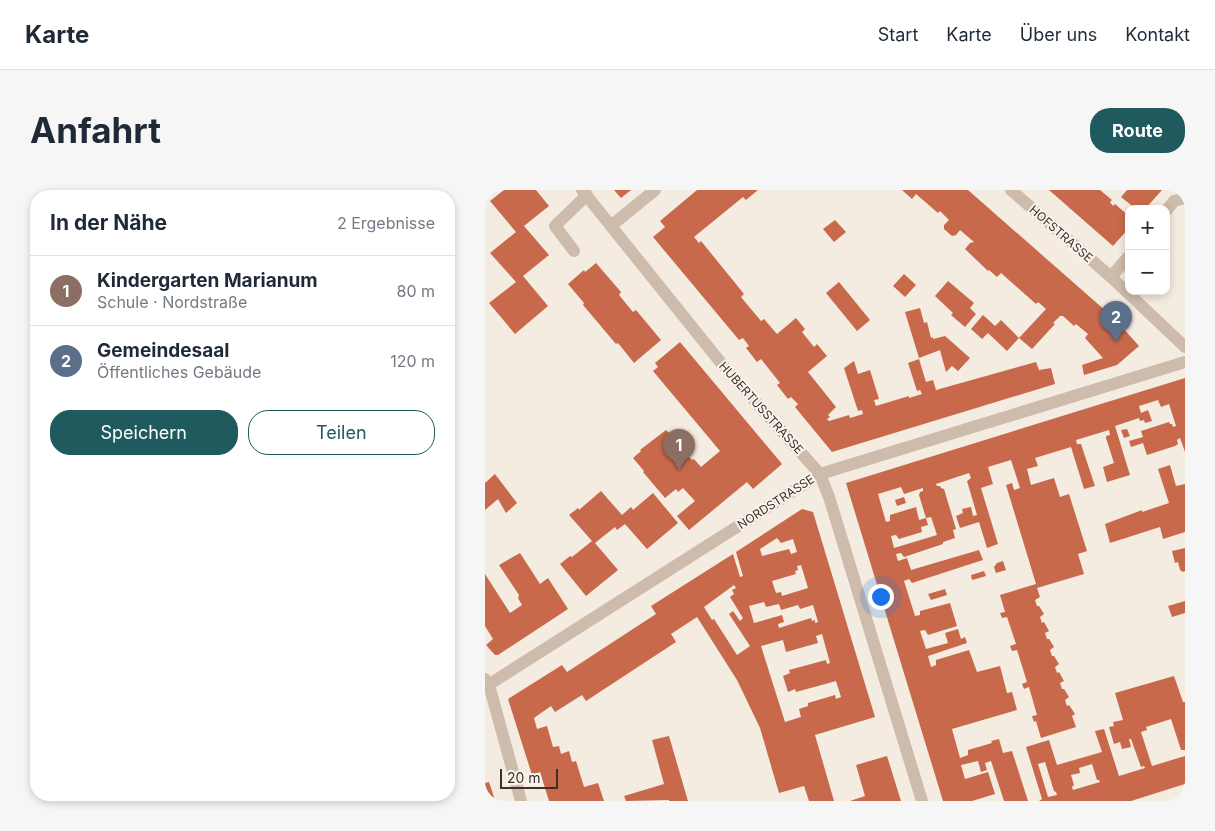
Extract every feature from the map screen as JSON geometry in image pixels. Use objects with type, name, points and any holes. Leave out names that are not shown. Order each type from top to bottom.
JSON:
[{"type":"street","points":[[612,225],[655,190]]},
{"type":"street","name":"HOFSTRASSE","points":[[1011,190],[1111,277],[1185,347]]},
{"type":"street","points":[[574,251],[555,226],[585,193]]},
{"type":"street","name":"HUBERTUSSTRASSE","points":[[585,193],[721,363],[819,474],[832,506],[922,801]]},
{"type":"street","points":[[1170,206],[1174,201],[1185,198]]},
{"type":"street","points":[[1111,277],[1125,261]]},
{"type":"street","name":"NORDSTRASSE","points":[[487,684],[819,474],[1185,362]]},
{"type":"street","points":[[487,684],[521,801]]},
{"type":"building","points":[[504,190],[536,190],[549,206],[524,226],[549,255],[523,276],[548,306],[515,334],[489,303],[516,282],[490,253],[516,232],[490,201]]},
{"type":"building","points":[[614,190],[631,190],[621,198]]},
{"type":"building","points":[[697,190],[758,190],[746,200],[743,197],[694,237],[699,243],[701,241],[744,294],[741,297],[761,321],[764,319],[777,334],[796,318],[805,329],[802,332],[814,347],[817,344],[827,356],[808,372],[836,407],[828,415],[830,417],[827,419],[829,421],[849,415],[850,418],[863,414],[862,410],[858,411],[844,368],[854,361],[858,374],[870,370],[879,399],[874,400],[876,406],[922,394],[920,390],[917,391],[908,363],[919,359],[926,382],[933,380],[936,390],[1036,362],[1039,370],[1051,368],[1055,384],[832,452],[795,407],[798,404],[791,397],[788,399],[777,385],[780,383],[761,359],[757,362],[746,348],[749,346],[743,338],[739,340],[653,237],[665,227],[660,221]]},
{"type":"building","points":[[902,190],[968,190],[1115,319],[1139,346],[1117,365],[1084,375],[1082,365],[1103,358],[1085,338],[1088,334],[1076,324],[1074,326],[1063,316],[1060,316],[1032,349],[1019,338],[1046,309],[1038,302],[1036,304],[1001,273],[997,277],[988,271],[965,249],[970,243],[974,242],[960,230],[956,235],[952,236],[944,229],[944,225],[949,220],[940,211],[938,213],[916,194],[912,199]]},
{"type":"building","points":[[1049,190],[1100,190],[1112,200],[1110,202],[1113,206],[1115,204],[1125,213],[1125,232],[1113,246]]},
{"type":"building","points":[[1127,190],[1162,190],[1149,205],[1131,205],[1121,197]]},
{"type":"building","points":[[835,220],[846,232],[834,242],[823,229]]},
{"type":"building","points":[[596,263],[621,292],[619,295],[633,312],[636,310],[661,340],[634,363],[583,305],[584,303],[568,284],[584,270],[585,272]]},
{"type":"building","points":[[904,274],[916,285],[905,297],[893,286]]},
{"type":"building","points":[[948,281],[974,303],[970,308],[976,314],[965,327],[951,315],[953,313],[935,296]]},
{"type":"building","points":[[839,282],[870,320],[857,331],[826,293]]},
{"type":"building","points":[[920,308],[924,323],[927,322],[931,338],[945,336],[970,358],[958,371],[952,366],[946,372],[940,350],[919,358],[905,312]]},
{"type":"building","points":[[983,315],[995,326],[1001,320],[1019,338],[1007,351],[988,333],[982,339],[971,329]]},
{"type":"building","points":[[680,342],[782,464],[753,489],[747,482],[689,530],[677,516],[695,501],[683,488],[678,492],[676,489],[665,498],[633,458],[640,450],[666,430],[686,449],[684,451],[692,460],[694,459],[701,467],[720,451],[653,371],[658,367],[655,363]]},
{"type":"building","points":[[1185,378],[1185,452],[1180,438],[1175,446],[1147,455],[1143,443],[1131,447],[1129,441],[1143,437],[1141,431],[1169,422],[1173,427],[1176,426],[1169,404],[1161,407],[1158,400],[1139,406],[1141,413],[1148,410],[1152,421],[1145,423],[1144,420],[1140,421],[1139,418],[1115,426],[1130,475],[1107,482],[1103,467],[1114,463],[1106,438],[1106,436],[1110,435],[1109,430],[1076,440],[1077,444],[1081,444],[1095,486],[1084,489],[1071,447],[1035,458],[1038,466],[1027,469],[1031,485],[1054,478],[1060,497],[1069,494],[1087,551],[1078,554],[1084,574],[1037,588],[1040,597],[1035,600],[1037,606],[1039,606],[1044,614],[1040,617],[1042,623],[1044,622],[1049,631],[1045,633],[1047,639],[1049,639],[1054,647],[1050,650],[1052,656],[1054,656],[1059,664],[1055,667],[1057,673],[1059,672],[1064,681],[1060,683],[1062,689],[1064,689],[1069,697],[1065,700],[1067,706],[1069,705],[1075,714],[1072,716],[1076,727],[1041,738],[1036,721],[1034,722],[1032,716],[1037,715],[1029,687],[1024,689],[1022,684],[1027,682],[1017,650],[1012,651],[1010,646],[1016,644],[1007,617],[1002,618],[1000,613],[1005,612],[1000,595],[1036,584],[1006,485],[1012,483],[1014,490],[1020,488],[1011,460],[988,467],[993,484],[981,488],[998,544],[987,548],[979,522],[960,528],[956,516],[963,513],[962,509],[971,507],[973,516],[977,515],[967,481],[971,478],[969,473],[936,484],[944,489],[956,529],[953,530],[955,538],[904,557],[901,553],[896,554],[898,561],[907,558],[911,570],[979,550],[983,560],[912,583],[909,579],[904,581],[915,616],[920,615],[920,611],[950,603],[957,626],[928,635],[925,630],[920,631],[926,649],[948,643],[945,633],[958,629],[961,639],[965,637],[967,643],[928,656],[931,667],[936,665],[936,660],[969,650],[977,672],[1000,666],[1007,693],[1012,692],[1017,710],[952,729],[960,758],[968,755],[968,750],[999,739],[1003,753],[1012,751],[1028,801],[1004,801],[991,761],[985,763],[987,770],[981,772],[978,761],[961,765],[965,779],[988,772],[995,794],[972,801],[943,801],[846,483]],"holes":[[[901,487],[904,494],[923,488],[919,495],[926,518],[919,520],[916,507],[890,515],[890,521],[886,522],[878,494]],[[931,517],[937,535],[894,548],[891,536],[896,535],[899,539],[922,532],[921,527],[928,525],[926,518]]]},
{"type":"building","points":[[1127,429],[1130,436],[1124,438],[1121,430]]},
{"type":"building","points":[[1170,465],[1176,486],[1185,484],[1185,532],[1163,539],[1160,527],[1110,543],[1105,524],[1142,510],[1142,512],[1169,503],[1158,469]]},
{"type":"building","points":[[495,474],[517,503],[506,513],[498,499],[485,510],[485,483]]},
{"type":"building","points":[[601,491],[622,515],[631,507],[633,510],[653,493],[678,523],[647,549],[625,524],[617,530],[615,527],[595,543],[618,570],[586,596],[560,564],[592,541],[569,515],[578,508],[579,510]]},
{"type":"building","points":[[904,497],[906,503],[897,506],[895,500]]},
{"type":"building","points":[[802,509],[813,512],[875,717],[815,735],[834,801],[809,801],[804,786],[779,793],[760,728],[737,680],[697,617],[671,634],[676,642],[586,701],[582,695],[555,712],[551,706],[534,718],[537,729],[547,726],[553,747],[559,746],[561,754],[569,751],[572,762],[576,761],[584,787],[598,783],[604,801],[549,801],[540,772],[532,775],[508,699],[562,665],[567,672],[656,614],[651,606],[733,554],[740,577],[743,576],[736,552]],"holes":[[[777,538],[781,543],[793,539],[797,552],[791,554],[789,549],[762,556],[760,549]],[[801,565],[808,588],[782,596],[781,592],[776,593],[772,581],[796,574],[797,566]],[[734,585],[736,588],[732,590],[734,594],[730,597],[743,618],[740,621],[733,611],[729,614],[750,646],[737,655],[714,619],[712,620],[704,607]],[[764,602],[766,607],[779,604],[781,610],[798,605],[800,609],[813,605],[818,622],[815,623],[815,620],[812,621],[811,618],[779,628],[778,624],[784,622],[782,615],[754,623],[749,606]],[[822,634],[830,663],[827,664],[826,660],[789,670],[790,673],[783,676],[788,692],[795,689],[796,692],[836,681],[841,697],[836,699],[835,695],[808,703],[808,706],[799,709],[801,717],[785,722],[761,646],[783,640],[786,652],[818,643],[816,636]]]},
{"type":"building","points":[[1185,548],[1185,571],[1183,572],[1180,570],[1178,562],[1175,563],[1172,551]]},
{"type":"building","points":[[520,553],[540,584],[548,578],[568,609],[498,655],[495,655],[486,645],[493,639],[485,626],[485,574],[510,613],[522,605],[518,598],[519,595],[499,565]]},
{"type":"building","points":[[1003,561],[1006,570],[996,573],[994,567],[997,563]]},
{"type":"building","points":[[984,571],[986,576],[972,580],[971,575]]},
{"type":"building","points":[[945,589],[947,595],[931,600],[928,594]]},
{"type":"building","points":[[1185,601],[1185,613],[1172,617],[1168,606]]},
{"type":"building","points":[[1174,676],[1183,702],[1185,702],[1185,750],[1181,750],[1171,719],[1146,727],[1147,730],[1141,732],[1152,766],[1185,756],[1185,784],[1131,801],[1039,801],[1042,799],[1026,747],[1049,740],[1057,765],[1102,752],[1095,731],[1104,729],[1119,776],[1145,768],[1144,766],[1141,767],[1131,739],[1129,739],[1131,747],[1122,749],[1120,742],[1114,744],[1109,727],[1114,726],[1113,722],[1123,720],[1115,693]],"holes":[[[1045,762],[1057,795],[1048,797],[1038,764]],[[1092,764],[1097,780],[1100,782],[1073,790],[1072,787],[1074,785],[1071,775],[1080,773],[1079,768]]]},
{"type":"building","points":[[669,736],[688,801],[626,801],[624,796],[664,784],[652,740]]},
{"type":"building","points":[[887,756],[901,801],[850,801],[865,796],[856,765]]},
{"type":"building","points":[[489,782],[495,800],[485,801],[485,783]]},
{"type":"place","name":"Gemeindesaal","points":[[1116,342]]},
{"type":"place","name":"Kindergarten Marianum","points":[[679,470]]}]
